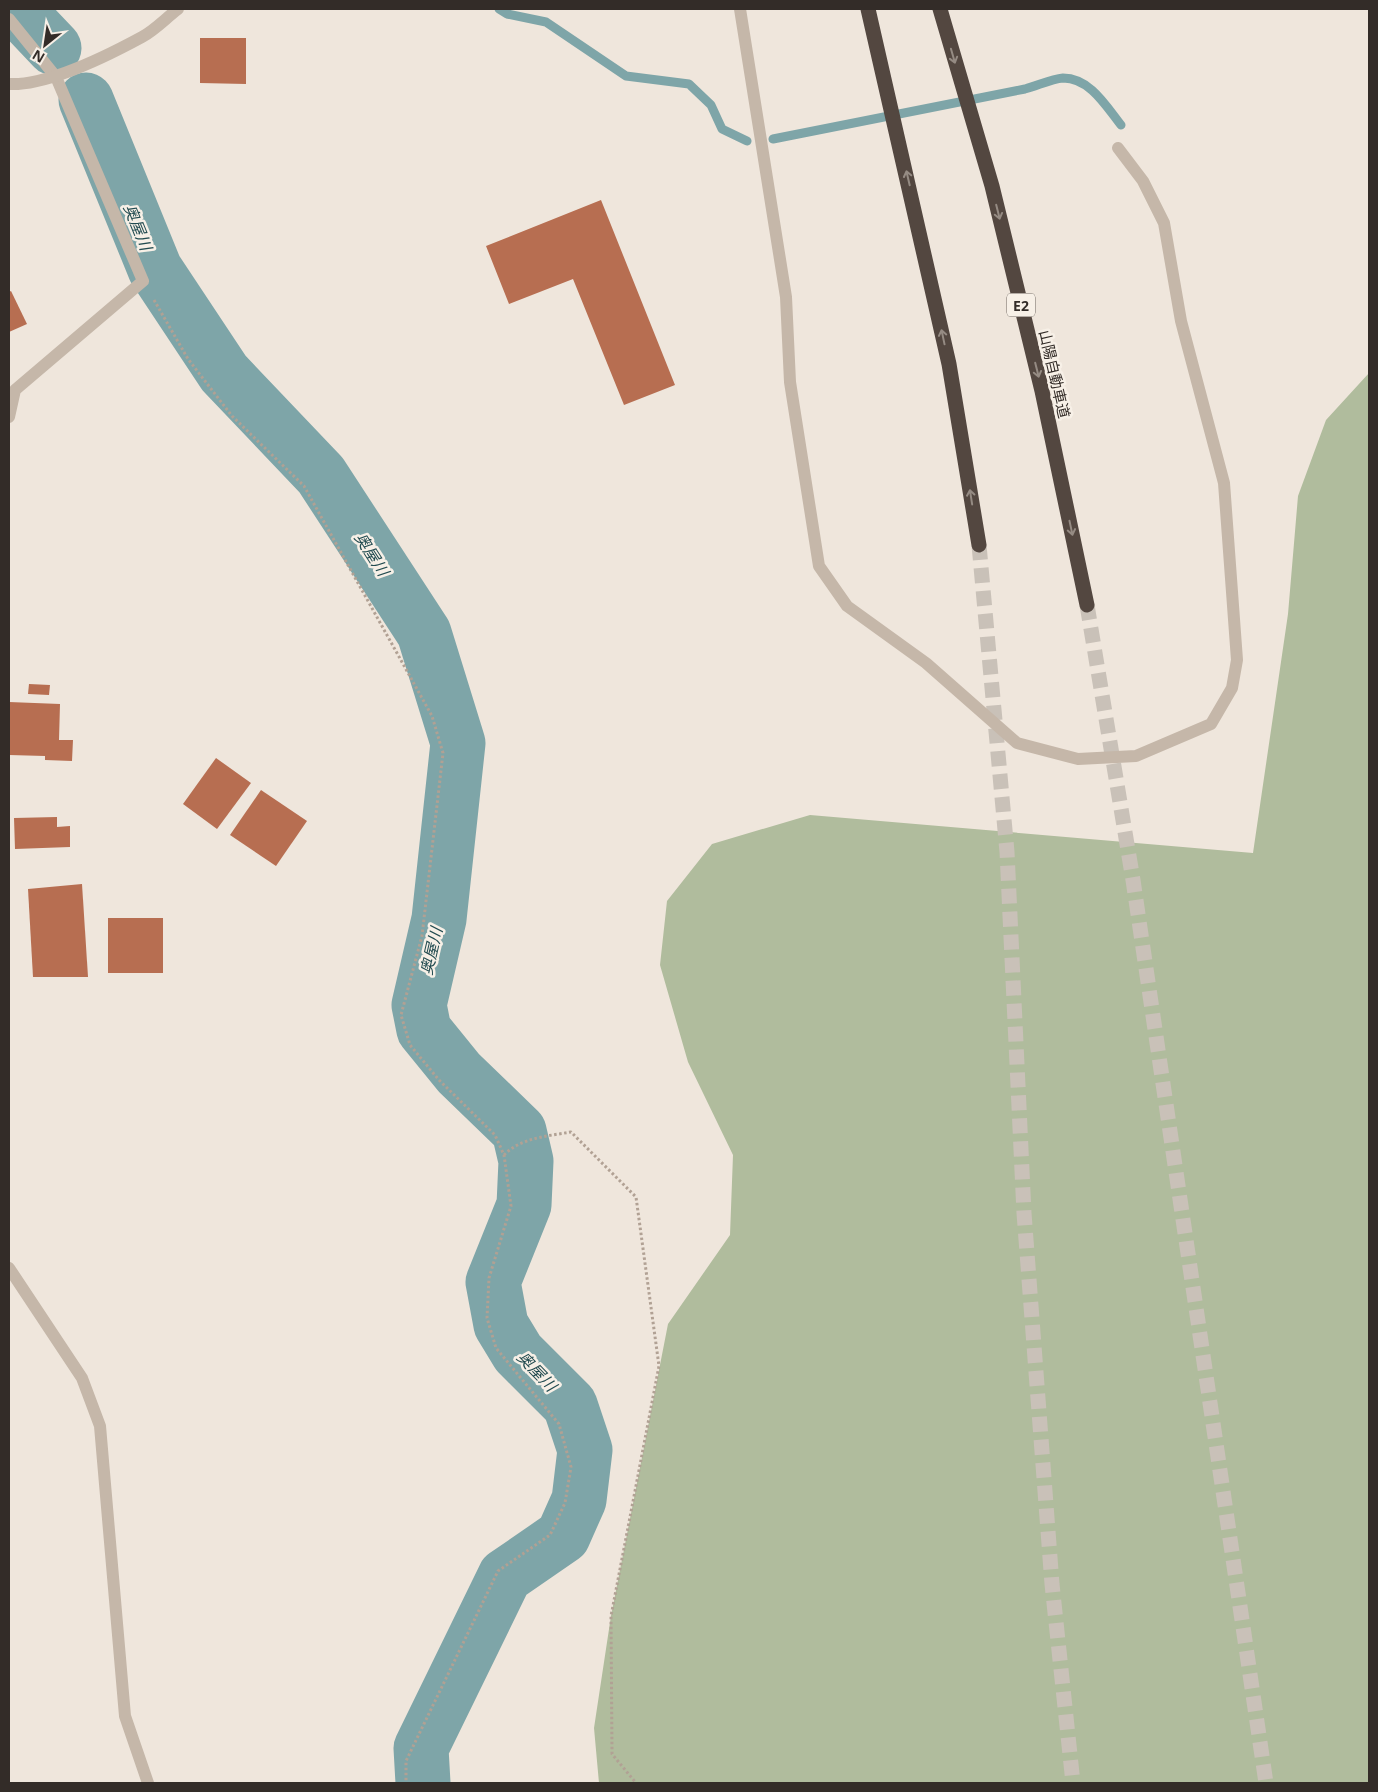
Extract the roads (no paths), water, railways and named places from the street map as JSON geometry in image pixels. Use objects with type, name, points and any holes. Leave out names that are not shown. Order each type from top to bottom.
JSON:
[{"type":"highway","points":[[868,9],[948,364],[979,545]]},
{"type":"highway","name":"山陽自動車道","points":[[940,9],[994,195],[1042,390],[1087,605]]},
{"type":"street","points":[[9,84],[25,85],[56,77],[143,36],[178,9]]},
{"type":"street","points":[[740,9],[786,297],[790,382],[819,566],[847,606],[926,662],[1017,743],[1078,759],[1136,756],[1211,724],[1232,688],[1237,660],[1224,483],[1181,321],[1164,223],[1143,181],[1118,148]]},
{"type":"street","points":[[9,19],[56,77],[143,281],[15,390],[9,417]]},
{"type":"street","points":[[9,1268],[82,1378],[100,1426],[125,1716],[148,1783]]},
{"type":"waterway","name":"奥屋川","points":[[17,9],[54,48]]},
{"type":"waterway","points":[[499,9],[507,14],[546,22],[626,76],[689,84],[711,105],[722,129],[747,141]]},
{"type":"waterway","points":[[773,139],[1025,89],[1063,78],[1073,79],[1089,88],[1121,125]]},
{"type":"waterway","name":"奥屋川","points":[[86,100],[155,269],[224,373],[321,475],[424,633],[458,743],[439,919],[419,1005],[424,1030],[459,1073],[519,1131],[526,1161],[524,1205],[493,1282],[501,1325],[518,1353],[570,1405],[585,1450],[579,1500],[563,1536],[505,1576],[421,1748],[423,1783]]},
{"type":"tunnel","points":[[979,545],[1007,852],[1024,1213],[1052,1584],[1073,1783]]},
{"type":"tunnel","points":[[1087,605],[1133,880],[1266,1783]]}]
